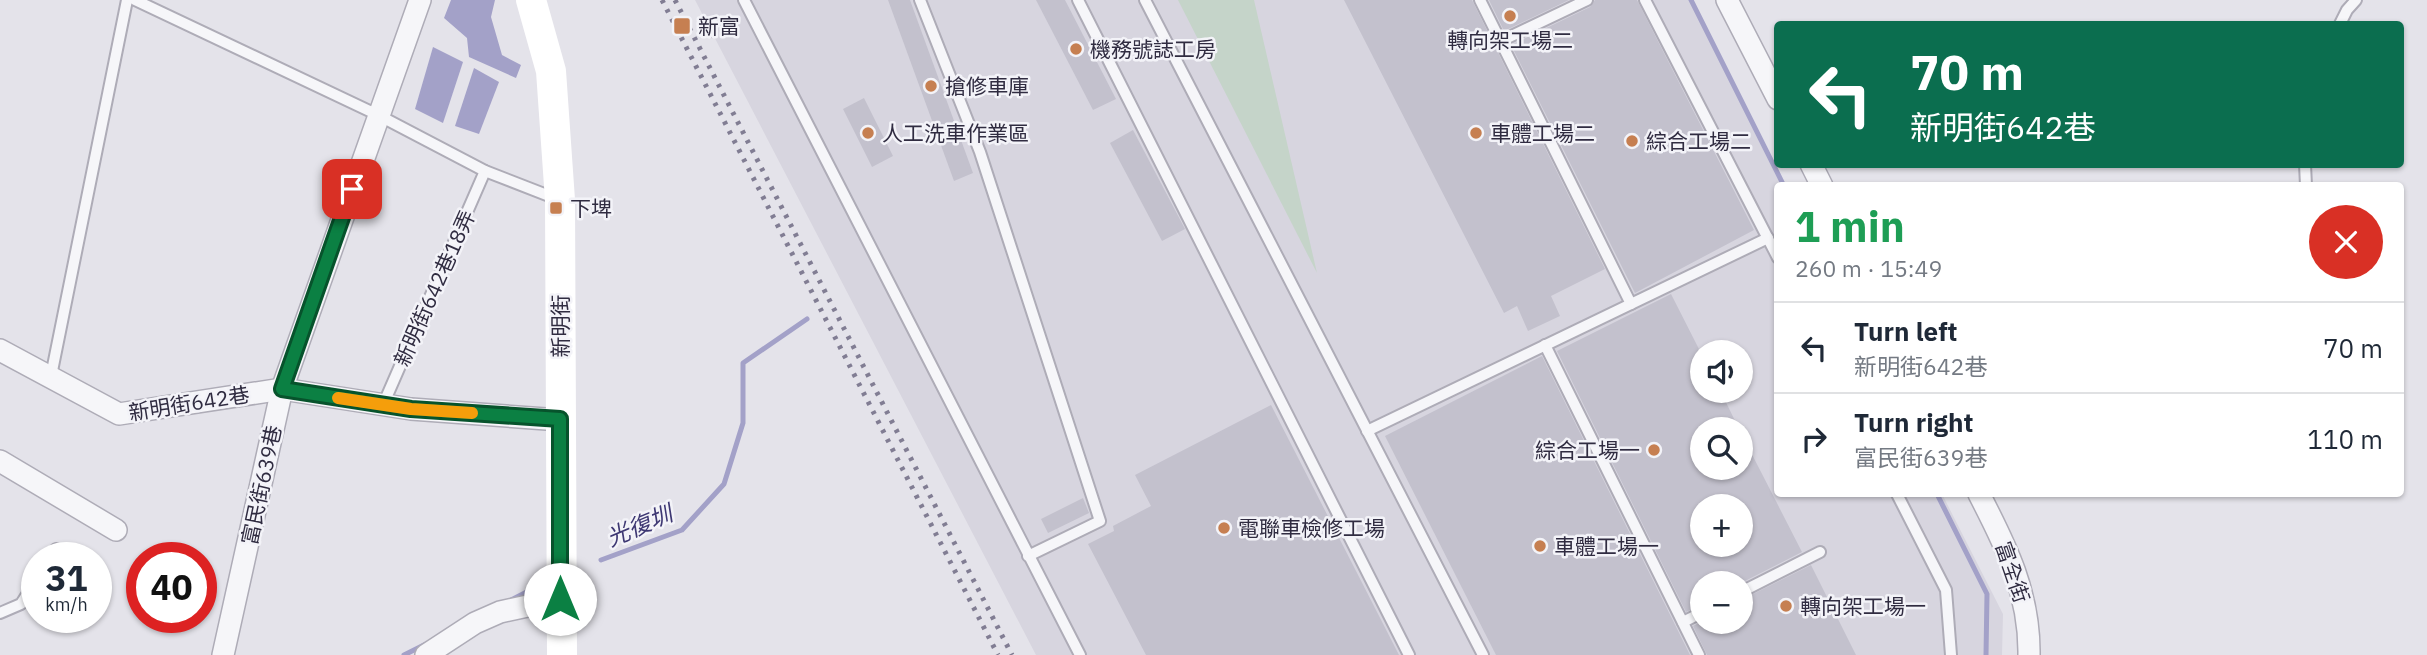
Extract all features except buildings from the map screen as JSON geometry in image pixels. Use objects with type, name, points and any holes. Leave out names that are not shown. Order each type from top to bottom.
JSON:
[{"type":"street","name":"富民街639巷","points":[[223,655],[282,389],[420,0]]},
{"type":"street","name":"新明街","points":[[531,0],[551,71],[560,200],[562,655]]},
{"type":"street","points":[[1731,2],[1774,91]]},
{"type":"street","name":"新明街642巷","points":[[0,350],[119,414],[282,389],[383,405],[560,419]]},
{"type":"street","points":[[0,461],[116,530]]},
{"type":"street","name":"富全街","points":[[1981,497],[2011,556],[2024,596],[2029,655]]},
{"type":"street","points":[[426,655],[488,617],[560,599]]},
{"type":"lane","points":[[51,376],[127,0]]},
{"type":"lane","points":[[135,0],[378,115],[485,171],[560,200]]},
{"type":"lane","points":[[744,0],[1080,655]]},
{"type":"lane","points":[[920,0],[980,152],[1101,521],[1028,556]]},
{"type":"lane","points":[[1078,0],[1409,655]]},
{"type":"lane","points":[[1145,0],[1483,655]]},
{"type":"lane","points":[[1480,0],[1631,304]]},
{"type":"lane","points":[[1501,41],[1587,0]]},
{"type":"lane","points":[[1645,0],[1774,250]]},
{"type":"lane","points":[[2341,21],[2347,9],[2356,0]]},
{"type":"lane","name":"新明街642巷18弄","points":[[383,405],[485,171]]},
{"type":"lane","points":[[1367,431],[1768,238]]},
{"type":"lane","points":[[1545,345],[1699,655]]},
{"type":"lane","points":[[1899,497],[1946,590],[1951,655]]},
{"type":"lane","points":[[1753,587],[1819,552]]},
{"type":"lane","points":[[0,613],[21,604]]},
{"type":"lane","points":[[1683,622],[1690,618]]},
{"type":"path","points":[[711,37],[751,15]]},
{"type":"shaded area","points":[[695,0],[1691,0],[1774,168],[1783,182],[1774,182],[1774,497],[1944,497],[2003,614],[2002,655],[1036,655]]},
{"type":"green space","points":[[1178,0],[1254,0],[1317,273]]},
{"type":"water","points":[[451,0],[495,0],[491,17],[502,55],[521,65],[516,78],[469,57],[467,38],[444,18]]},
{"type":"water","points":[[433,47],[463,62],[443,123],[415,109]]},
{"type":"water","points":[[474,68],[499,82],[479,134],[455,126]]},
{"type":"waterway","name":"光復圳","points":[[1691,0],[1774,166]]},
{"type":"waterway","name":"光復圳","points":[[1775,168],[1782,182]]},
{"type":"waterway","name":"光復圳","points":[[601,560],[682,530],[724,484],[743,423],[743,363],[807,319]]},
{"type":"waterway","name":"光復圳","points":[[1938,497],[1987,594],[1986,655]]},
{"type":"waterway","name":"光復圳","points":[[509,601],[550,580]]},
{"type":"waterway","name":"光復圳","points":[[404,655],[426,644]]},
{"type":"railway","points":[[662,0],[998,655]]},
{"type":"railway","points":[[675,0],[1012,655]]},
{"type":"slow traffic","points":[[338,398],[411,409],[472,413]]},
{"type":"place","name":"轉向架工場二","points":[[1510,16]]},
{"type":"place","name":"新富","points":[[682,26]]},
{"type":"place","name":"機務號誌工房","points":[[1076,49]]},
{"type":"place","name":"搶修車庫","points":[[931,86]]},
{"type":"place","name":"人工洗車作業區","points":[[868,133]]},
{"type":"place","name":"車體工場二","points":[[1476,133]]},
{"type":"place","name":"綜合工場二","points":[[1632,141]]},
{"type":"place","name":"下埤","points":[[556,208]]},
{"type":"place","name":"綜合工場一","points":[[1654,450]]},
{"type":"place","name":"電聯車檢修工場","points":[[1224,528]]},
{"type":"place","name":"車體工場一","points":[[1540,546]]},
{"type":"place","name":"轉向架工場一","points":[[1786,606]]},
{"type":"route","points":[[352,189],[282,389],[411,409],[560,419],[560,599]]}]
